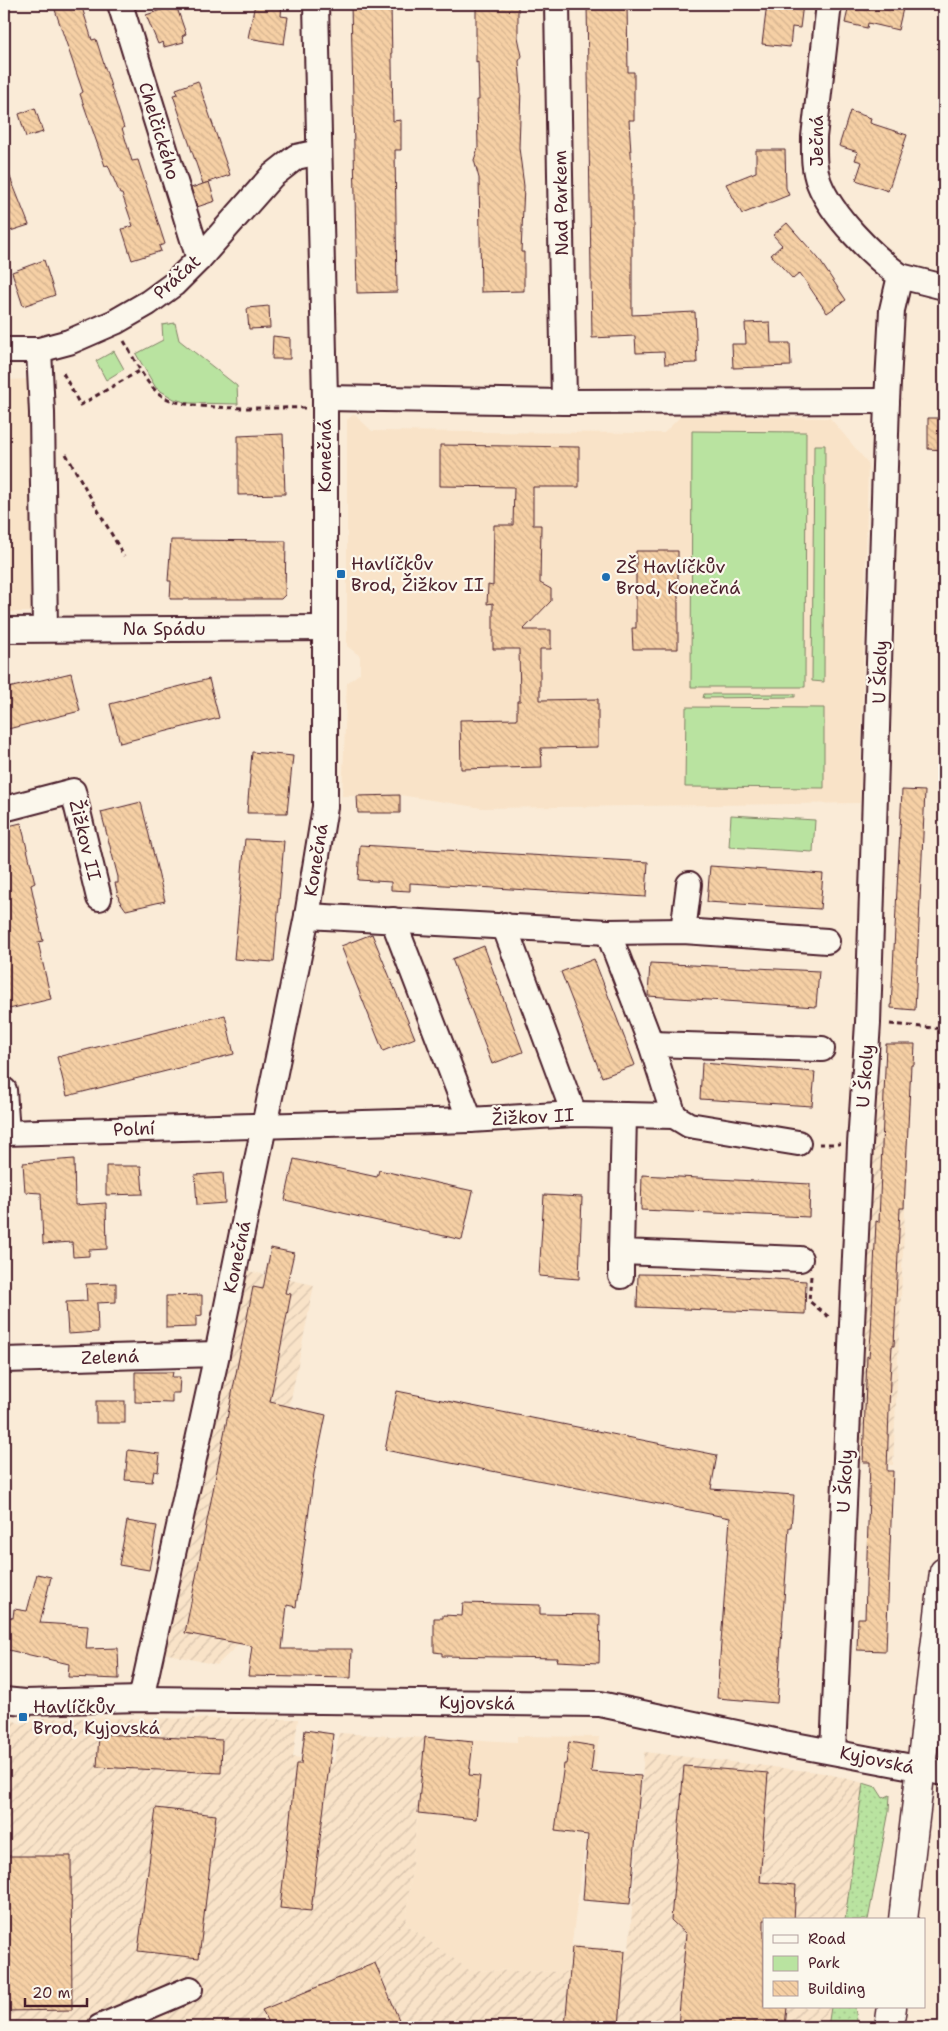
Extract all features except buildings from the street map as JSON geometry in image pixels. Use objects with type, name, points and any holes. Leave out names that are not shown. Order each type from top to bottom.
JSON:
[{"type":"main road","points":[[903,1918],[933,1771],[944,1572]]},
{"type":"main road","points":[[889,2027],[892,2008]]},
{"type":"street","name":"Chelčického","points":[[120,4],[199,259]]},
{"type":"street","name":"Konečná","points":[[141,1699],[217,1354],[307,916],[325,807],[325,403],[316,4]]},
{"type":"street","name":"Nad Parkem","points":[[558,4],[564,402]]},
{"type":"street","name":"Ječná","points":[[828,4],[814,137],[814,159],[819,182],[827,199],[859,238],[900,276],[944,287]]},
{"type":"street","name":"Práčat","points":[[4,350],[44,348],[69,342],[115,322],[148,304],[174,284],[199,259],[272,176],[296,157],[319,152]]},
{"type":"street","points":[[325,403],[887,401],[892,310],[900,276]]},
{"type":"street","points":[[44,348],[42,413],[44,629]]},
{"type":"street","name":"U Školy","points":[[833,1751],[860,1144],[868,1023],[887,401]]},
{"type":"street","name":"Na Spádu","points":[[4,630],[325,628]]},
{"type":"street","name":"Žižkov II","points":[[4,808],[73,791],[99,898]]},
{"type":"street","points":[[684,931],[689,884]]},
{"type":"street","points":[[307,916],[608,932],[684,931],[827,941]]},
{"type":"street","points":[[393,920],[470,1120]]},
{"type":"street","points":[[504,925],[574,1114]]},
{"type":"street","points":[[608,932],[651,1044],[674,1116]]},
{"type":"street","points":[[651,1044],[822,1049]]},
{"type":"street","points":[[4,1090],[5,1133]]},
{"type":"street","name":"Žižkov II","points":[[264,1126],[470,1120],[574,1114],[674,1116],[689,1125],[798,1143]]},
{"type":"street","points":[[621,1276],[624,1116]]},
{"type":"street","name":"Polní","points":[[5,1133],[264,1126]]},
{"type":"street","points":[[621,1252],[800,1259]]},
{"type":"street","name":"Zelená","points":[[4,1360],[217,1354]]},
{"type":"street","name":"Kyjovská","points":[[4,1700],[25,1702],[141,1699],[600,1704],[784,1743],[933,1771]]},
{"type":"street","points":[[100,2027],[190,1989]]},
{"type":"path","points":[[124,339],[141,370],[155,390],[164,397],[188,405],[325,403]]},
{"type":"path","points":[[44,348],[80,405],[141,370]]},
{"type":"path","points":[[61,446],[124,556]]},
{"type":"path","points":[[868,1023],[944,1029]]},
{"type":"path","points":[[798,1143],[860,1144]]},
{"type":"path","points":[[800,1259],[811,1277],[810,1301],[852,1337]]},
{"type":"shaded area","points":[[30,379],[32,612],[4,612],[4,380]]},
{"type":"shaded area","name":"ZŠ Havlíčkův Brod, Konečná","points":[[354,414],[372,431],[478,432],[664,433],[681,416],[830,418],[868,463],[860,803],[482,808],[400,795],[342,796],[347,683],[360,673],[360,656],[347,646],[347,420]]},
{"type":"shaded area","points":[[874,1079],[911,1080],[893,1465],[856,1463]]},
{"type":"shaded area","points":[[248,1271],[314,1285],[242,1641],[217,1665],[164,1653]]},
{"type":"shaded area","points":[[4,1716],[21,1724],[40,1718],[298,1719],[293,1757],[334,1762],[339,1733],[425,1738],[406,1924],[469,1970],[568,1972],[572,1945],[629,1950],[644,1752],[825,1773],[863,1783],[845,1918],[763,1918],[763,2008],[831,2008],[828,2027],[4,2027]]},
{"type":"shaded area","points":[[517,1736],[599,1737],[568,1972],[468,1970],[406,1924],[425,1737],[517,1742]]},
{"type":"green space","points":[[175,323],[179,340],[237,386],[238,404],[189,403],[174,399],[156,388],[136,354],[163,340],[162,325]]},
{"type":"green space","points":[[114,351],[124,369],[106,380],[96,361]]},
{"type":"green space","points":[[692,431],[806,432],[805,687],[691,687]]},
{"type":"green space","points":[[814,445],[825,445],[824,682],[812,681]]},
{"type":"green space","points":[[704,694],[795,694],[795,697],[703,698]]},
{"type":"green space","points":[[686,707],[824,708],[824,788],[685,787]]},
{"type":"green space","points":[[731,815],[815,820],[813,852],[729,847]]},
{"type":"green space","points":[[863,1783],[876,1787],[883,1798],[890,1795],[889,1811],[868,1918],[845,1918]]},
{"type":"green space","points":[[831,2008],[855,2008],[858,2027],[828,2027]]},
{"type":"place","name":"Havlíčkův Brod, Žižkov II","points":[[341,574]]},
{"type":"place","name":"ZŠ Havlíčkův Brod, Konečná","points":[[606,577]]},
{"type":"place","name":"Havlíčkův Brod, Kyjovská","points":[[23,1717]]}]
